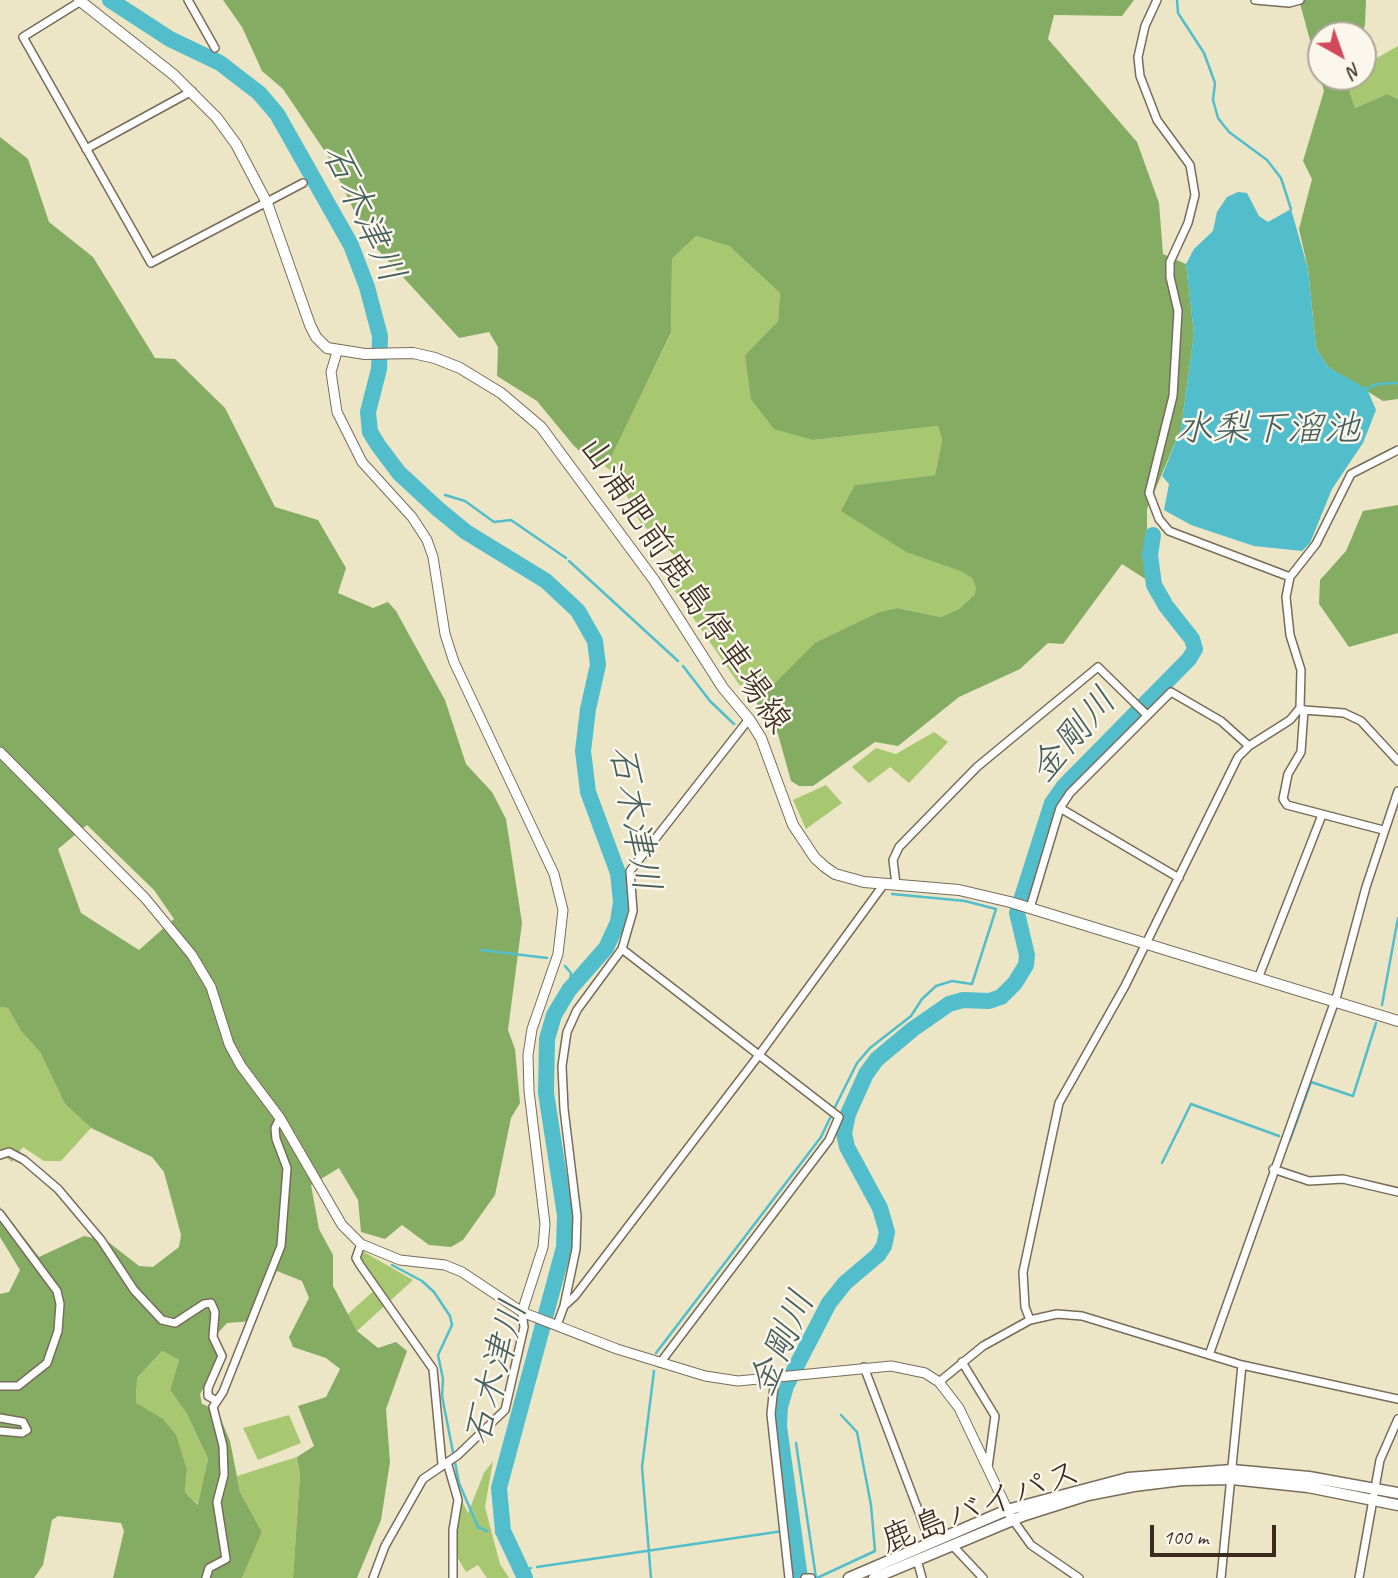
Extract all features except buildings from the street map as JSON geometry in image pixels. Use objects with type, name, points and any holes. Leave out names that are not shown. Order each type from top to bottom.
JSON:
[{"type":"highway","name":"鹿島バイパス","points":[[849,1578],[1010,1515],[1128,1478],[1232,1475],[1310,1477],[1373,1494],[1398,1505]]},
{"type":"highway","name":"鹿島バイパス","points":[[1373,1494],[1398,1493]]},
{"type":"highway","name":"鹿島バイパス","points":[[874,1578],[952,1545],[1010,1515]]},
{"type":"main road","points":[[80,1],[192,91],[236,144],[267,203],[316,337],[337,352]]},
{"type":"main road","name":"山浦肥前鹿島停車場線","points":[[337,352],[397,352],[435,358],[460,368],[501,393],[541,427],[654,580],[723,688],[749,719],[761,738],[793,825],[815,858],[842,876],[884,884],[959,890],[1030,908]]},
{"type":"main road","points":[[1030,908],[1259,976],[1398,1021]]},
{"type":"street","points":[[188,0],[215,48]]},
{"type":"street","points":[[1157,0],[1145,26],[1138,57],[1140,76],[1157,120],[1190,165],[1195,195],[1188,223],[1170,262],[1170,277],[1178,311],[1173,396],[1149,493],[1153,507],[1169,531],[1290,577]]},
{"type":"street","points":[[1255,0],[1289,3],[1300,0]]},
{"type":"street","points":[[80,1],[23,37],[152,263],[303,183]]},
{"type":"street","points":[[86,149],[192,91]]},
{"type":"street","points":[[337,352],[331,372],[337,412],[362,462],[412,517],[426,540],[433,557],[445,634],[454,662],[550,865],[563,910],[558,954],[535,1019],[528,1055],[529,1091],[545,1224],[543,1247],[522,1312],[520,1345],[505,1410],[450,1460],[429,1473],[417,1488],[385,1546],[373,1578]]},
{"type":"street","points":[[1383,830],[1322,816],[1287,805],[1283,799],[1288,774],[1301,752],[1302,709],[1301,670],[1290,635],[1286,597],[1290,577],[1316,544],[1351,474],[1398,450]]},
{"type":"street","points":[[896,884],[893,860],[899,847],[977,766],[1098,667],[1147,715]]},
{"type":"street","points":[[1030,908],[1060,808],[1070,793],[1171,692],[1221,721],[1249,746]]},
{"type":"street","points":[[1030,1320],[1025,1307],[1023,1272],[1054,1121],[1068,1085],[1125,986],[1238,757],[1249,746],[1280,728],[1302,709],[1344,713],[1361,721],[1391,757],[1398,761]]},
{"type":"street","points":[[556,1325],[564,1306],[576,1249],[577,1216],[562,1066],[567,1032],[577,1010],[622,949],[634,911],[630,871],[749,719]]},
{"type":"street","points":[[0,752],[145,898],[192,955],[211,987],[235,1055],[280,1118],[322,1195],[342,1225],[361,1244],[400,1260],[445,1265],[462,1272],[522,1312],[660,1363],[705,1376],[738,1381],[864,1367],[909,1367],[939,1382],[959,1408],[1010,1515],[1031,1545],[1079,1578]]},
{"type":"street","points":[[1209,1356],[1333,1001],[1383,830],[1398,791]]},
{"type":"street","points":[[1060,808],[1179,878]]},
{"type":"street","points":[[1259,976],[1322,816]]},
{"type":"street","points":[[564,1306],[575,1296],[759,1055],[884,884]]},
{"type":"street","points":[[622,949],[839,1117],[829,1140],[660,1363]]},
{"type":"street","points":[[206,1578],[209,1568],[226,1559],[217,1502],[224,1475],[223,1446],[214,1413],[215,1400],[223,1392],[281,1246],[287,1168],[276,1139],[275,1128],[280,1118]]},
{"type":"street","points":[[0,1155],[9,1152],[24,1160],[58,1189],[101,1240],[134,1290],[162,1320],[175,1322],[204,1304],[211,1303],[215,1312],[213,1337],[222,1356],[208,1388],[208,1396],[215,1400]]},
{"type":"street","points":[[1273,1169],[1309,1181],[1343,1179],[1398,1192]]},
{"type":"street","points":[[0,1214],[57,1291],[60,1304],[58,1331],[47,1363],[18,1386],[0,1386]]},
{"type":"street","points":[[361,1244],[356,1258],[359,1265],[433,1369],[458,1500],[453,1531],[453,1578]]},
{"type":"street","points":[[939,1382],[962,1362],[1030,1320],[1057,1314],[1082,1316],[1209,1356],[1398,1399]]},
{"type":"street","points":[[962,1362],[995,1416],[988,1468]]},
{"type":"street","points":[[1221,1578],[1242,1364]]},
{"type":"street","points":[[864,1367],[931,1544]]},
{"type":"street","points":[[779,1377],[771,1414],[790,1563],[789,1578]]},
{"type":"street","points":[[0,1418],[23,1422],[27,1430],[22,1433],[0,1432]]},
{"type":"street","points":[[1359,1578],[1380,1461],[1398,1419]]},
{"type":"street","points":[[952,1545],[982,1578]]},
{"type":"street","points":[[917,1560],[922,1578]]},
{"type":"green space","points":[[223,0],[1134,0],[1122,16],[1054,15],[1048,39],[1137,142],[1159,203],[1163,254],[1186,264],[1194,334],[1181,429],[1147,509],[1147,580],[1122,564],[1063,644],[1048,643],[1020,669],[959,697],[898,746],[875,742],[813,786],[799,786],[791,781],[778,734],[756,702],[815,643],[879,612],[897,608],[941,617],[959,609],[974,595],[976,588],[972,578],[960,571],[908,553],[841,511],[855,485],[935,475],[942,440],[938,426],[813,440],[774,429],[751,399],[745,355],[778,321],[780,293],[729,246],[696,236],[672,259],[671,333],[612,455],[600,463],[592,462],[574,446],[537,401],[497,376],[498,347],[489,332],[459,338],[367,238],[328,156],[283,89],[262,71],[242,27]]},
{"type":"green space","points":[[1299,0],[1366,0],[1365,21],[1307,21],[1307,29]]},
{"type":"green space","points":[[1398,46],[1398,99],[1387,94],[1355,108],[1348,91],[1377,91],[1377,58]]},
{"type":"green space","points":[[1324,91],[1349,91],[1355,108],[1387,94],[1398,99],[1398,399],[1383,401],[1328,367],[1316,348],[1308,269],[1299,229],[1312,179],[1303,161]]},
{"type":"green space","points":[[0,137],[28,159],[49,222],[93,257],[155,358],[175,359],[225,408],[275,507],[318,520],[346,568],[338,593],[373,608],[388,602],[396,611],[445,700],[466,764],[492,792],[506,819],[522,923],[508,1030],[515,1049],[520,1103],[511,1118],[495,1195],[463,1240],[451,1247],[429,1245],[402,1225],[385,1239],[361,1232],[358,1200],[339,1168],[311,1185],[319,1229],[333,1255],[333,1286],[357,1331],[378,1348],[396,1342],[407,1351],[386,1409],[390,1462],[381,1520],[357,1578],[293,1578],[300,1474],[297,1457],[314,1446],[298,1406],[326,1397],[340,1369],[326,1358],[293,1347],[289,1337],[309,1298],[302,1281],[277,1271],[254,1321],[227,1323],[216,1335],[224,1355],[200,1394],[202,1404],[217,1410],[230,1441],[240,1492],[262,1532],[242,1578],[113,1578],[124,1531],[121,1523],[58,1516],[52,1520],[43,1565],[34,1578],[0,1578],[0,1294],[9,1292],[20,1270],[0,1237],[0,1207],[39,1257],[84,1236],[107,1241],[139,1266],[153,1267],[179,1247],[181,1235],[164,1172],[152,1157],[91,1128],[65,1104],[40,1052],[21,1031],[8,1008],[0,1007]],"holes":[[[87,825],[154,890],[174,919],[139,950],[81,913],[58,849]],[[162,1351],[179,1360],[170,1390],[187,1414],[208,1459],[198,1505],[185,1492],[187,1470],[176,1435],[163,1419],[136,1403],[137,1378]]]},
{"type":"green space","points":[[696,236],[729,246],[780,293],[778,321],[745,355],[813,440],[938,426],[942,440],[935,475],[855,485],[908,553],[960,571],[972,578],[976,588],[974,595],[959,609],[941,617],[897,608],[879,612],[816,643],[756,702],[738,683],[668,581],[682,563],[640,522],[616,474],[600,463],[612,454],[671,334],[672,259]]},
{"type":"green space","points":[[1398,505],[1398,633],[1349,647],[1319,604],[1320,580],[1346,551],[1363,511]]},
{"type":"green space","points":[[934,732],[948,742],[909,783],[890,767],[869,783],[852,767],[876,748],[896,754]]},
{"type":"green space","points":[[826,785],[842,803],[806,829],[793,800]]},
{"type":"green space","points":[[0,1007],[8,1008],[21,1031],[40,1052],[65,1104],[91,1128],[61,1161],[44,1161],[23,1147],[12,1162],[0,1153]]},
{"type":"green space","points":[[364,1252],[413,1280],[357,1331],[348,1314],[379,1286],[359,1261]]},
{"type":"green space","points":[[162,1351],[179,1360],[170,1390],[187,1414],[208,1459],[199,1505],[185,1492],[187,1470],[136,1403],[137,1378]]},
{"type":"green space","points":[[289,1415],[301,1443],[258,1460],[243,1428]]},
{"type":"green space","points":[[297,1457],[300,1474],[293,1578],[242,1578],[262,1532],[240,1492],[237,1476]]},
{"type":"green space","points":[[493,1461],[485,1507],[500,1564],[509,1578],[487,1578],[478,1565],[466,1572],[456,1555],[454,1528],[460,1497],[468,1513],[484,1473]]},
{"type":"water","name":"水梨下溜池","points":[[1238,192],[1247,193],[1259,216],[1268,222],[1291,209],[1308,269],[1316,348],[1328,367],[1367,389],[1376,410],[1363,443],[1332,489],[1310,543],[1302,551],[1254,546],[1191,525],[1164,510],[1169,484],[1162,476],[1181,429],[1194,334],[1186,264],[1194,249],[1213,231],[1217,212],[1227,197]]},
{"type":"waterway","name":"石木津川","points":[[110,0],[170,39],[220,63],[259,93],[277,114],[351,245],[367,287],[380,336],[379,369],[368,412],[370,432],[399,473],[438,509],[466,532],[546,581],[578,611],[595,641],[598,665],[588,709],[583,751],[588,792],[618,873],[621,902],[618,922],[606,948],[569,990],[554,1015],[547,1039],[546,1093],[565,1215],[564,1247],[499,1488],[503,1531],[525,1578]]},
{"type":"waterway","points":[[1177,0],[1178,13],[1204,53],[1215,83],[1213,100],[1218,118],[1229,132],[1267,160],[1281,178],[1291,209]]},
{"type":"waterway","points":[[1364,390],[1377,384],[1398,383]]},
{"type":"waterway","points":[[445,495],[465,501],[494,522],[511,520],[566,558]]},
{"type":"waterway","name":"金剛川","points":[[800,1578],[779,1426],[780,1407],[786,1386],[829,1303],[845,1283],[878,1255],[884,1246],[887,1232],[880,1208],[847,1147],[844,1133],[848,1114],[866,1074],[877,1059],[913,1029],[949,1004],[963,1000],[989,1001],[1001,997],[1015,983],[1026,965],[1027,955],[1017,913],[1052,803],[1064,786],[1189,659],[1195,649],[1192,639],[1166,606],[1154,585],[1150,555],[1153,535]]},
{"type":"waterway","points":[[569,561],[678,661]]},
{"type":"waterway","points":[[683,666],[710,701],[734,724]]},
{"type":"waterway","points":[[835,1107],[857,1063],[870,1048],[911,1016],[922,999],[936,986],[952,981],[972,984],[996,909],[965,901],[892,894]]},
{"type":"waterway","points":[[1382,1005],[1398,918]]},
{"type":"waterway","points":[[481,950],[547,958]]},
{"type":"waterway","points":[[565,966],[571,973],[569,990]]},
{"type":"waterway","points":[[1290,1140],[1311,1082],[1353,1096],[1376,1023]]},
{"type":"waterway","points":[[1162,1163],[1191,1104],[1279,1136]]},
{"type":"waterway","points":[[656,1353],[821,1137],[831,1116]]},
{"type":"waterway","points":[[392,1265],[422,1281],[434,1292],[450,1316],[452,1325],[438,1355],[443,1379],[442,1396],[459,1483],[478,1527],[487,1531]]},
{"type":"waterway","points":[[651,1578],[642,1467],[654,1371]]},
{"type":"waterway","points":[[817,1578],[875,1551],[871,1505],[857,1432],[841,1415]]},
{"type":"waterway","points":[[796,1443],[816,1578]]},
{"type":"waterway","name":"金剛川","points":[[788,1530],[793,1531]]},
{"type":"waterway","points":[[496,1533],[503,1531]]},
{"type":"waterway","points":[[537,1567],[783,1531]]},
{"type":"waterway","points":[[522,1573],[531,1568]]}]
